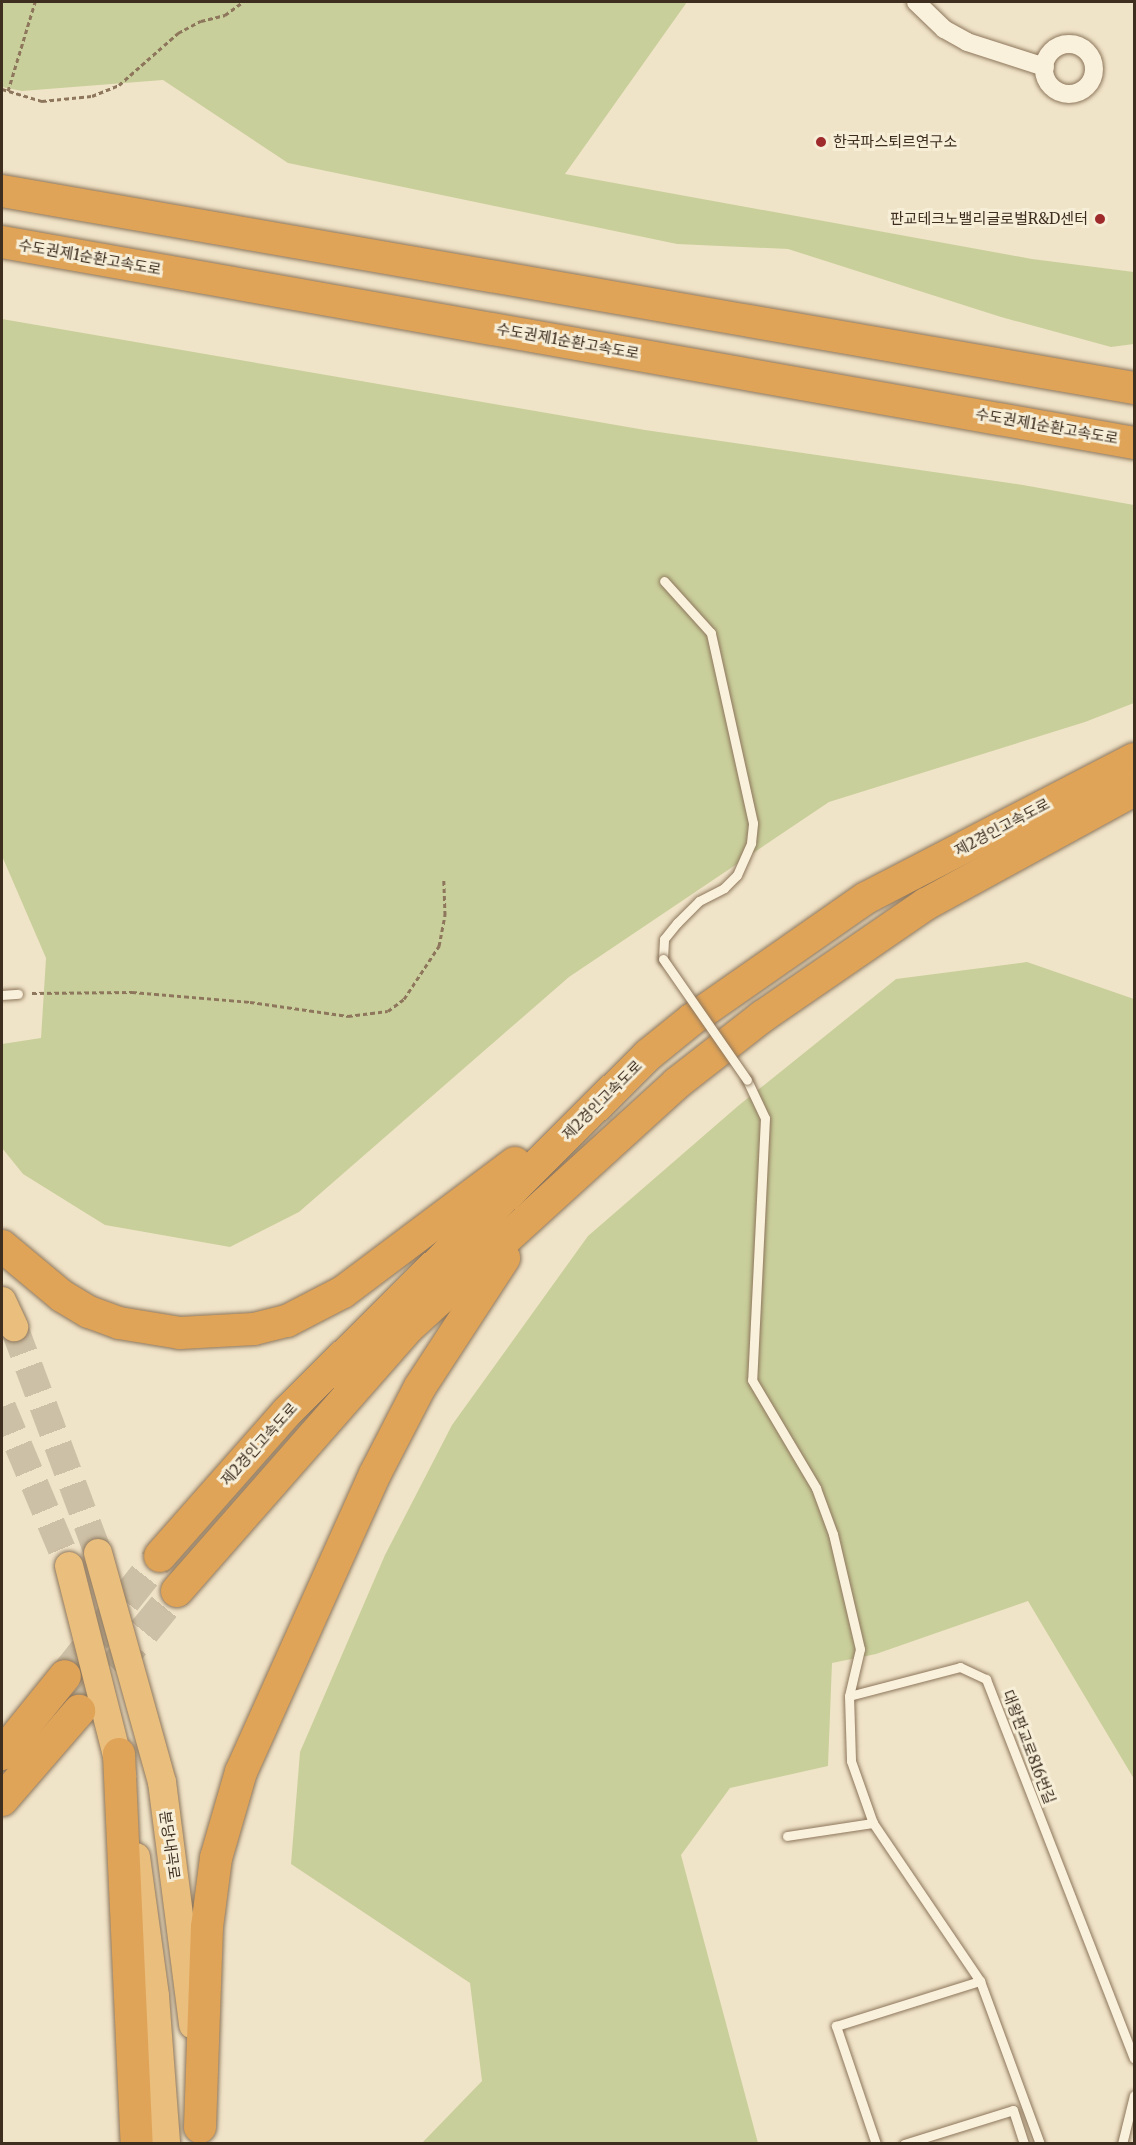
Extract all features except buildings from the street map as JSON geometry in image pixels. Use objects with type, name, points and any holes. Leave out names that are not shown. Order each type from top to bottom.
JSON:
[{"type":"highway","points":[[2,191],[1134,388]]},
{"type":"highway","name":"수도권제1순환고속도로","points":[[2,242],[1134,442]]},
{"type":"highway","name":"제2경인고속도로","points":[[160,1556],[287,1412],[607,1094],[690,1020],[866,898],[1134,759]]},
{"type":"highway","name":"제2경인고속도로","points":[[177,1591],[408,1329],[592,1157],[715,1051],[926,904],[1134,790]]},
{"type":"highway","points":[[2,1246],[62,1296],[89,1312],[119,1323],[180,1333],[254,1329],[287,1321],[343,1292],[607,1094]]},
{"type":"highway","points":[[200,2135],[204,1966],[214,1869],[241,1772],[375,1474],[420,1387],[508,1253],[592,1157]]},
{"type":"highway","points":[[2,1301],[14,1326]]},
{"type":"highway","name":"분당내곡로","points":[[98,1553],[162,1782],[192,2009],[200,2135]]},
{"type":"highway","points":[[69,1566],[119,1754],[155,1996],[166,2144]]},
{"type":"highway","points":[[2,1726],[59,1683],[2,1754]]},
{"type":"highway","points":[[2,1800],[79,1711]]},
{"type":"highway","points":[[119,1754],[137,2144]]},
{"type":"street","points":[[916,2],[944,29],[967,42],[1045,67]]},
{"type":"lane","points":[[663,581],[711,633],[753,823],[752,843],[737,875],[724,888],[699,902],[677,923],[664,939],[663,959],[747,1080],[765,1118],[752,1380],[816,1488],[832,1534],[860,1649],[849,1696],[851,1761],[873,1823],[980,1981],[1040,2144]]},
{"type":"lane","points":[[2,995],[18,994]]},
{"type":"lane","name":"대왕판교로816번길","points":[[849,1696],[960,1667],[986,1678],[1134,2058]]},
{"type":"lane","points":[[787,1836],[873,1823]]},
{"type":"lane","points":[[876,2144],[836,2026],[980,1981]]},
{"type":"lane","points":[[1122,2144],[1134,2095]]},
{"type":"lane","points":[[904,2144],[1013,2110],[1024,2144]]},
{"type":"path","points":[[8,91],[35,2]]},
{"type":"path","points":[[2,89],[42,101],[64,102],[92,96],[119,85],[178,33],[225,15],[243,2]]},
{"type":"path","points":[[18,994],[69,990],[132,992],[250,1002],[348,1016],[388,1011],[404,999],[439,946],[446,915],[444,880]]},
{"type":"green space","points":[[2,2],[687,2],[565,174],[1032,259],[1134,272],[1134,344],[1111,347],[1001,317],[788,249],[677,244],[288,163],[163,80],[22,91],[2,87]]},
{"type":"green space","points":[[2,319],[645,430],[1023,485],[1134,505],[1134,703],[1085,722],[829,802],[569,977],[299,1212],[230,1247],[105,1225],[23,1174],[2,1148],[2,1044],[41,1038],[46,958],[2,856]]},
{"type":"green space","points":[[1027,962],[1134,999],[1134,1779],[1028,1601],[876,1654],[832,1663],[828,1766],[730,1788],[681,1855],[758,2143],[422,2143],[482,2081],[470,1983],[291,1864],[300,1752],[385,1555],[452,1425],[588,1236],[738,1106],[896,979]]},
{"type":"tunnel","points":[[14,1327],[98,1553]]},
{"type":"tunnel","points":[[2,1407],[69,1566]]},
{"type":"tunnel","points":[[65,1676],[160,1556]]},
{"type":"tunnel","points":[[83,1706],[177,1591]]},
{"type":"place","name":"한국파스퇴르연구소","points":[[821,142]]},
{"type":"place","name":"판교테크노밸리글로벌R&D센터","points":[[1100,219]]}]
